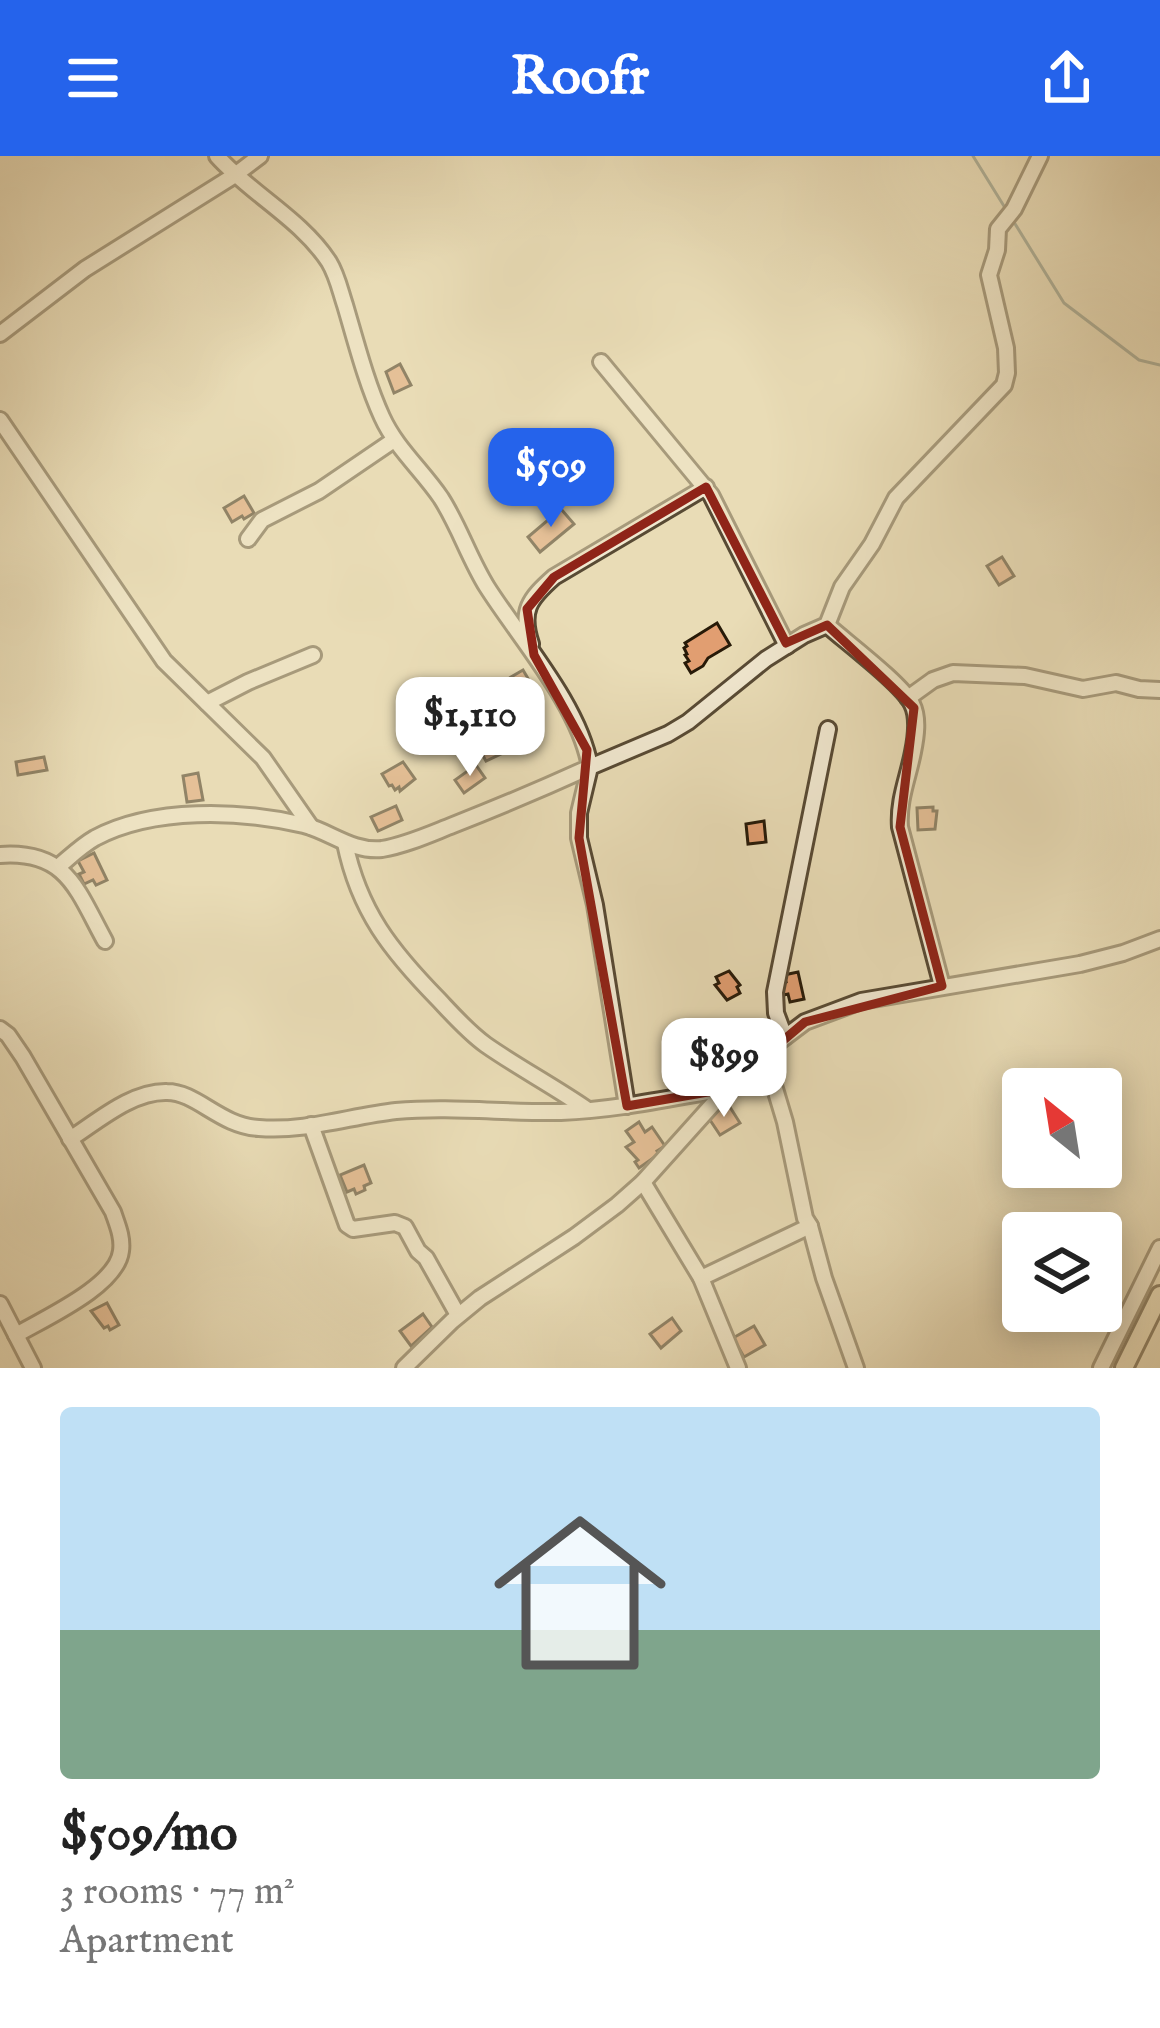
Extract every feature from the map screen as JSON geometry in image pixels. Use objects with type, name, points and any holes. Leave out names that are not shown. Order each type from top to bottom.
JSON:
[{"type":"main road","points":[[1124,1368],[1160,1295]]},
{"type":"street","points":[[217,156],[327,259],[338,280],[370,391],[394,440],[440,496],[485,584],[576,725],[590,767],[579,813],[579,838],[595,905],[627,1106]]},
{"type":"street","points":[[0,334],[85,269],[260,156]]},
{"type":"street","points":[[58,867],[99,836],[164,816],[254,818],[311,827],[345,843],[378,849],[398,845],[514,801],[688,722],[746,674],[827,625],[842,587],[896,498],[1004,385],[1006,349],[989,275],[998,229],[1040,156]]},
{"type":"street","points":[[601,362],[706,488],[787,646]]},
{"type":"street","points":[[0,420],[146,636],[181,679],[263,758],[311,827]]},
{"type":"street","points":[[248,539],[262,520],[319,491],[394,440]]},
{"type":"street","points":[[534,655],[525,627],[527,609],[536,594],[554,577],[706,488]]},
{"type":"street","points":[[827,625],[914,708],[913,752],[899,805],[900,827],[942,986]]},
{"type":"street","points":[[206,703],[313,655]]},
{"type":"street","points":[[908,698],[953,673],[1025,676],[1083,689],[1116,682],[1160,689]]},
{"type":"street","points":[[785,1037],[775,992],[828,729]]},
{"type":"street","points":[[345,843],[361,898],[403,964],[484,1043],[588,1110]]},
{"type":"street","points":[[0,855],[40,857],[58,867],[74,885],[105,940]]},
{"type":"street","points":[[404,1368],[479,1298],[617,1205],[725,1089],[805,1022],[861,1000],[1101,960],[1160,939]]},
{"type":"street","points":[[0,1029],[23,1057],[113,1212],[121,1238],[116,1267],[99,1285],[16,1335]]},
{"type":"street","points":[[764,1052],[785,1121],[805,1218],[856,1368]]},
{"type":"street","points":[[70,1139],[134,1099],[165,1091],[184,1095],[238,1125],[271,1129],[394,1112],[588,1110],[725,1089]]},
{"type":"street","points":[[310,1125],[347,1225],[353,1229],[395,1223],[405,1228],[458,1315]]},
{"type":"street","points":[[643,1182],[701,1278],[732,1366]]},
{"type":"street","points":[[701,1278],[811,1226]]},
{"type":"street","points":[[1101,1368],[1160,1248]]},
{"type":"street","points":[[0,1304],[33,1368]]},
{"type":"highlighted area","points":[[706,487],[786,643],[827,625],[914,708],[900,827],[942,986],[805,1022],[725,1089],[627,1106],[579,838],[587,750],[534,655],[527,609],[554,577]]},
{"type":"building","points":[[400,364],[411,385],[394,393],[386,372]]},
{"type":"building","points":[[244,496],[254,513],[232,522],[224,508]]},
{"type":"building","points":[[561,509],[574,524],[540,552],[528,537]]},
{"type":"building","points":[[1002,557],[1014,576],[999,585],[987,566]]},
{"type":"building","points":[[717,623],[730,645],[691,673],[685,663],[689,661],[685,643]]},
{"type":"building","points":[[523,670],[533,687],[511,700],[501,683]]},
{"type":"building","points":[[419,710],[431,731],[419,738],[406,717]]},
{"type":"building","points":[[497,735],[507,751],[486,761],[478,747]]},
{"type":"building","points":[[44,757],[47,770],[18,775],[16,762]]},
{"type":"building","points":[[403,762],[415,779],[400,791],[389,786],[382,774]]},
{"type":"building","points":[[476,765],[485,778],[464,793],[455,780]]},
{"type":"building","points":[[198,773],[203,800],[187,802],[183,776]]},
{"type":"building","points":[[396,806],[402,820],[378,831],[371,817]]},
{"type":"building","points":[[917,808],[937,811],[935,829],[918,830]]},
{"type":"building","points":[[764,821],[766,842],[748,844],[746,824]]},
{"type":"building","points":[[94,853],[107,880],[84,884],[78,861]]},
{"type":"building","points":[[729,971],[740,993],[727,1000],[715,985],[719,983],[716,977]]},
{"type":"building","points":[[798,972],[804,999],[790,1002],[788,994],[784,995],[784,975]]},
{"type":"building","points":[[728,1104],[740,1123],[720,1135],[708,1117]]},
{"type":"building","points":[[639,1122],[645,1132],[652,1127],[665,1146],[639,1168],[626,1147],[634,1142],[626,1131]]},
{"type":"building","points":[[364,1165],[371,1183],[356,1194],[354,1189],[347,1192],[340,1175]]},
{"type":"building","points":[[107,1303],[119,1325],[110,1330],[91,1311]]},
{"type":"building","points":[[423,1314],[432,1327],[411,1346],[400,1331]]},
{"type":"building","points":[[672,1318],[681,1331],[661,1348],[650,1334]]},
{"type":"building","points":[[754,1326],[765,1345],[744,1357],[733,1338]]},
{"type":"waterway","points":[[973,156],[1007,211]]},
{"type":"waterway","points":[[1012,219],[1064,303],[1139,360],[1160,365]]}]
